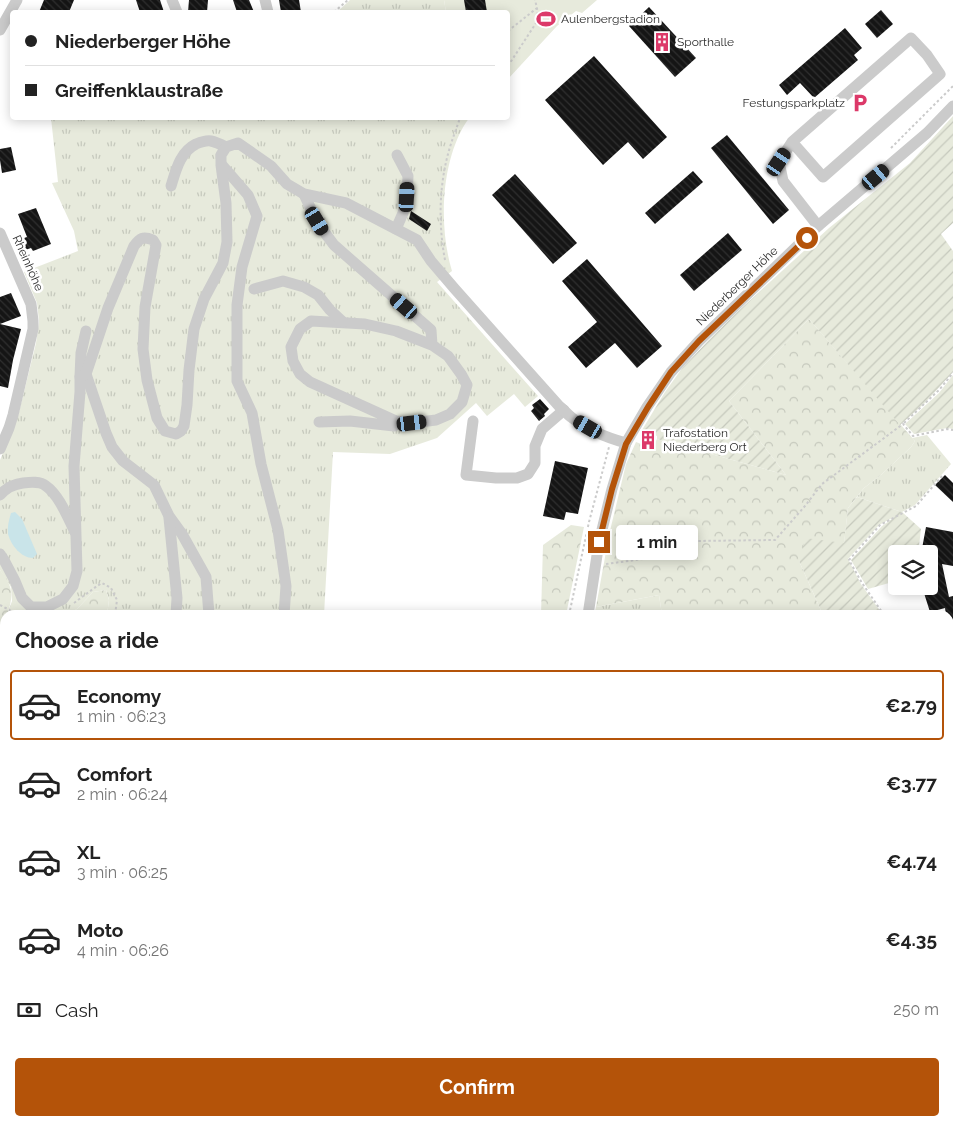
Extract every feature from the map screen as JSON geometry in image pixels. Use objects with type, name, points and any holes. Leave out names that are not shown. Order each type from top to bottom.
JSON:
[{"type":"street","points":[[0,30],[10,12]]},
{"type":"street","points":[[792,142],[823,177],[940,74],[911,38],[792,142],[779,162],[783,182],[818,226]]},
{"type":"street","name":"Niederberger Höhe","points":[[589,610],[599,542],[612,489],[626,444],[671,372],[699,341],[818,226],[927,133],[953,106]]},
{"type":"street","points":[[171,186],[178,163],[184,153],[194,145],[204,141],[213,141],[226,146],[238,143],[271,166],[287,184],[304,194],[346,203],[417,240],[431,261],[454,288],[571,418],[611,439],[626,444]]},
{"type":"street","points":[[0,554],[22,598],[31,607],[47,607],[63,599],[73,586],[77,571],[74,466],[83,376],[108,308],[134,246],[139,240],[146,238],[153,240],[156,245],[145,308],[143,349],[147,380],[160,425],[165,431],[176,434],[184,426],[188,405],[189,370],[194,329],[204,299],[223,263],[227,242],[226,203],[221,165],[222,155],[226,146]]},
{"type":"street","points":[[396,229],[407,197],[408,176],[397,155]]},
{"type":"street","points":[[221,165],[248,195],[256,216],[242,268],[237,305],[237,381],[252,413],[261,464],[278,530],[286,586],[284,610]]},
{"type":"street","points":[[304,194],[323,231],[334,245],[431,330],[432,345]]},
{"type":"street","name":"Rheinhöhe","points":[[0,233],[32,304],[33,321],[33,329],[13,415],[0,449]]},
{"type":"street","points":[[254,289],[283,281],[304,287],[318,294],[330,310],[343,322]]},
{"type":"street","points":[[311,321],[365,324],[396,331],[432,345],[448,356],[461,374],[466,385],[462,402],[450,414],[436,420],[412,423],[396,421],[310,382],[300,374],[293,361],[291,347],[300,330],[311,321]]},
{"type":"street","points":[[86,330],[81,353],[83,376],[106,434],[112,447],[123,461],[154,485],[169,516],[182,534],[206,577],[209,610]]},
{"type":"street","points":[[473,421],[466,475],[517,478],[528,474],[535,463],[535,446],[542,430],[564,410]]},
{"type":"street","points":[[319,422],[350,421],[394,426],[396,421]]},
{"type":"street","points":[[0,495],[4,490],[16,484],[32,482],[45,485],[54,495],[76,533]]},
{"type":"street","points":[[169,516],[177,598],[176,610]]},
{"type":"path","points":[[336,10],[348,0]]},
{"type":"path","points":[[510,63],[538,20],[535,0]]},
{"type":"path","points":[[510,29],[537,8]]},
{"type":"path","points":[[447,266],[442,233],[442,184],[449,148],[459,120]]},
{"type":"path","points":[[596,565],[686,553],[694,541],[774,540],[822,484],[903,424],[932,397],[953,373]]},
{"type":"path","points":[[903,424],[913,436],[948,429],[953,430]]},
{"type":"path","points":[[569,610],[589,522],[611,439]]},
{"type":"path","points":[[881,610],[849,560],[880,525],[916,506],[942,476]]},
{"type":"path","points":[[70,606],[102,583],[111,588],[117,600],[116,610]]},
{"type":"green space","points":[[350,0],[444,0],[446,10],[339,10]]},
{"type":"green space","points":[[444,0],[597,0],[582,13],[576,11],[557,26],[510,77],[510,10],[446,10]]},
{"type":"green space","points":[[953,116],[953,223],[941,234],[953,251],[953,372],[925,403],[900,425],[809,319],[729,401],[786,475],[657,439],[657,436],[642,430],[683,367],[706,343],[829,228],[910,163]]},
{"type":"green space","points":[[51,120],[468,120],[453,152],[445,192],[445,233],[452,271],[437,282],[538,396],[525,407],[514,394],[487,416],[476,403],[437,438],[390,454],[333,452],[324,610],[108,610],[109,600],[106,590],[93,592],[75,610],[9,610],[12,601],[11,587],[0,570],[0,460],[18,416],[36,343],[39,321],[37,303],[24,272],[78,251],[74,231],[52,183],[58,182]]},
{"type":"green space","points":[[809,319],[915,441],[882,474],[864,488],[848,508],[844,544],[799,561],[821,610],[661,610],[659,595],[596,607],[609,535],[626,464],[636,442],[652,448],[657,439],[786,475],[729,401]]},
{"type":"green space","points":[[953,375],[953,429],[947,428],[914,434],[905,424],[939,393]]},
{"type":"green space","points":[[927,435],[951,464],[915,505],[902,512],[857,497],[864,488],[911,447],[915,441],[912,438]]},
{"type":"green space","points":[[857,497],[902,512],[921,529],[919,545],[888,545],[888,583],[868,589],[851,560],[882,526],[896,516],[879,525],[848,559],[861,584],[879,610],[821,610],[799,561],[805,538],[844,543],[848,508]]},
{"type":"green space","points":[[571,525],[584,527],[567,610],[541,610],[543,545]]},
{"type":"green space","points":[[0,570],[10,586],[11,602],[9,610],[0,610]]},
{"type":"green space","points":[[106,590],[109,600],[108,610],[75,610],[77,609],[93,592]]},
{"type":"green space","points":[[659,595],[661,610],[595,610],[596,607]]},
{"type":"water","points":[[15,512],[22,519],[37,554],[33,558],[24,556],[9,538],[9,521],[11,513]]},
{"type":"building","points":[[44,0],[74,0],[70,10],[40,10]]},
{"type":"building","points":[[136,0],[160,0],[163,10],[147,10],[139,10]]},
{"type":"building","points":[[189,0],[208,0],[207,10],[188,10]]},
{"type":"building","points":[[233,0],[249,0],[253,10],[236,10]]},
{"type":"building","points":[[279,0],[299,0],[301,10],[281,10]]},
{"type":"building","points":[[464,0],[485,0],[487,10],[466,10]]},
{"type":"building","name":"Sporthalle","points":[[649,7],[696,58],[675,77],[629,26]]},
{"type":"building","points":[[881,10],[893,24],[877,38],[865,24]]},
{"type":"building","points":[[845,28],[862,48],[854,55],[858,60],[814,98],[800,83],[787,95],[779,85]]},
{"type":"building","points":[[594,56],[667,137],[643,159],[628,142],[603,165],[545,100]]},
{"type":"building","points":[[727,135],[789,210],[773,224],[711,148]]},
{"type":"building","points":[[11,147],[16,170],[2,173],[0,149]]},
{"type":"building","points":[[693,171],[703,182],[655,224],[645,213]]},
{"type":"building","points":[[515,174],[577,243],[553,264],[492,195]]},
{"type":"building","points":[[36,208],[51,244],[33,251],[31,248],[22,251],[18,240],[27,237],[18,214]]},
{"type":"building","points":[[411,211],[431,224],[427,231],[409,219]]},
{"type":"building","points":[[728,233],[742,250],[694,291],[680,275]]},
{"type":"building","points":[[587,259],[662,346],[637,368],[615,343],[586,368],[568,347],[597,322],[562,281]]},
{"type":"building","points":[[11,293],[21,316],[0,324],[0,297]]},
{"type":"building","points":[[0,324],[21,329],[8,388],[0,386]]},
{"type":"building","points":[[540,399],[549,409],[539,421],[531,411],[534,408],[532,405]]},
{"type":"building","points":[[555,461],[588,468],[578,514],[566,512],[564,520],[543,516]]},
{"type":"building","points":[[945,475],[953,483],[953,502],[935,485]]},
{"type":"building","points":[[926,527],[953,532],[953,566],[942,564],[949,597],[953,596],[953,610],[945,610],[945,608],[929,610],[925,595],[938,595],[938,545],[923,545]]},
{"type":"place","name":"Aulenbergstadion","points":[[546,19]]},
{"type":"place","name":"Sporthalle","points":[[662,42]]},
{"type":"place","name":"Festungsparkplatz","points":[[860,103]]},
{"type":"place","name":"Trafostation Niederberg Ort","points":[[648,440]]},
{"type":"route","points":[[599,542],[612,489],[626,444],[671,372],[699,341],[807,238]]}]
